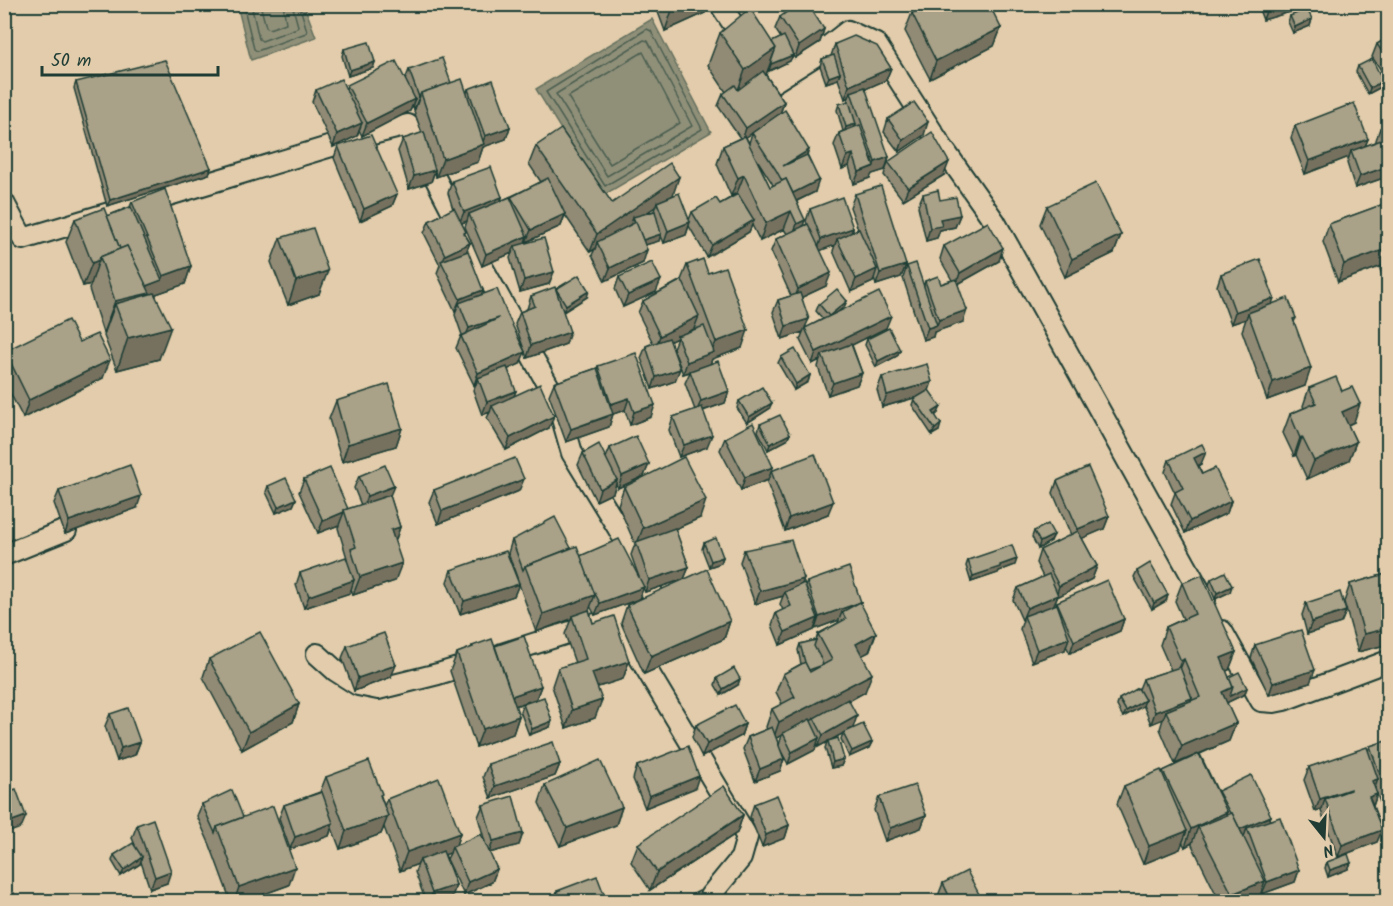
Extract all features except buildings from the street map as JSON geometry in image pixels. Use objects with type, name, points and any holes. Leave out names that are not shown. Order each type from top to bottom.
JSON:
[{"type":"street","points":[[720,4],[772,83],[821,52],[848,31],[876,44],[940,144],[996,222],[1261,701],[1284,700],[1389,661]]},
{"type":"street","points":[[4,203],[23,239],[408,124],[465,236],[557,401],[572,453],[618,528],[658,604],[438,674],[378,689],[358,685],[336,671],[316,654]]},
{"type":"street","points":[[4,555],[66,530]]},
{"type":"street","points":[[613,618],[747,837],[741,858],[710,896],[709,902]]},
{"type":"water","points":[[237,5],[304,5],[316,37],[251,60]]},
{"type":"water","points":[[652,19],[711,132],[602,196],[536,89]]}]
